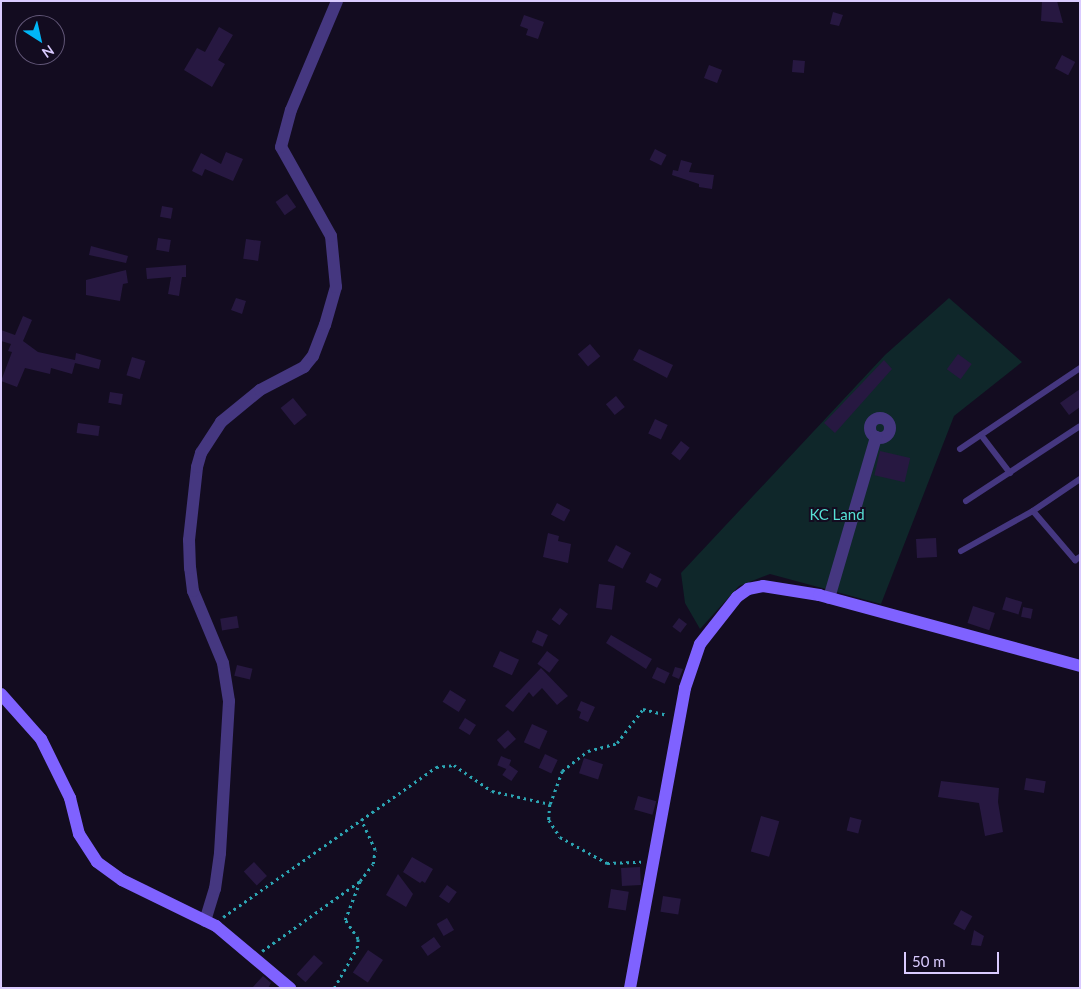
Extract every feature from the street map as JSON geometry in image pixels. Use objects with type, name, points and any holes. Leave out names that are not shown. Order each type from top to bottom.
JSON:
[{"type":"street","points":[[209,922],[220,853],[229,701],[223,663],[193,591],[189,540],[197,467],[201,453],[221,422],[260,390],[304,367],[313,356],[325,325],[336,287],[331,236],[281,147],[291,110],[337,1]]},
{"type":"street","points":[[829,598],[876,437]]},
{"type":"street","points":[[630,988],[685,688],[700,644],[736,597],[748,589],[763,586],[829,598],[1080,666]]},
{"type":"street","points":[[1,694],[40,739],[70,798],[79,834],[97,862],[122,880],[209,922],[255,956],[290,988]]},
{"type":"lane","points":[[960,449],[1080,368]]},
{"type":"lane","points":[[966,501],[1080,426]]},
{"type":"lane","points":[[981,435],[1010,472]]},
{"type":"lane","points":[[961,550],[1033,511],[1080,479]]},
{"type":"lane","points":[[1033,511],[1075,560],[1080,557]]},
{"type":"path","points":[[653,862],[607,863],[560,837],[549,820],[550,804],[562,771],[588,751],[617,743],[643,709],[680,718]]},
{"type":"path","points":[[209,922],[436,767],[454,765],[492,791],[550,804]]},
{"type":"path","points":[[255,956],[360,880],[373,864],[376,850],[361,820]]},
{"type":"path","points":[[334,988],[357,948],[358,939],[345,920],[360,880]]},
{"type":"green space","name":"KC Land","points":[[949,298],[1022,362],[954,416],[881,604],[770,574],[739,586],[700,629],[685,603],[681,573],[885,355]]},
{"type":"building","points":[[1042,1],[1057,1],[1063,23],[1041,21]]},
{"type":"building","points":[[833,12],[843,15],[839,26],[830,24]]},
{"type":"building","points":[[524,15],[544,22],[538,39],[526,35],[528,29],[520,26]]},
{"type":"building","points":[[219,27],[233,35],[218,60],[225,64],[212,87],[184,70],[197,48],[205,52]]},
{"type":"building","points":[[1062,55],[1075,62],[1068,75],[1055,68]]},
{"type":"building","points":[[793,60],[805,61],[804,73],[792,72]]},
{"type":"building","points":[[709,65],[722,70],[717,83],[704,78]]},
{"type":"building","points":[[655,149],[667,155],[661,166],[650,160]]},
{"type":"building","points":[[226,152],[243,159],[233,181],[205,169],[202,176],[192,171],[201,153],[221,164]]},
{"type":"building","points":[[681,160],[692,163],[689,172],[714,175],[712,189],[699,187],[699,184],[672,175],[673,170],[678,171]]},
{"type":"building","points":[[287,194],[296,207],[285,215],[276,202]]},
{"type":"building","points":[[162,206],[173,208],[171,219],[160,217]]},
{"type":"building","points":[[158,238],[171,240],[169,252],[156,250]]},
{"type":"building","points":[[246,239],[261,241],[258,261],[243,259]]},
{"type":"building","points":[[91,246],[128,256],[126,263],[89,255]]},
{"type":"building","points":[[186,265],[186,277],[182,277],[179,296],[168,294],[171,277],[147,279],[146,268]]},
{"type":"building","points":[[126,270],[128,283],[123,284],[120,301],[86,295],[86,280]]},
{"type":"building","points":[[236,298],[246,301],[242,314],[231,310]]},
{"type":"building","points":[[23,316],[32,320],[23,341],[38,352],[75,360],[76,353],[101,360],[99,369],[75,363],[72,374],[51,368],[50,374],[25,368],[17,387],[1,381],[12,352],[8,351],[11,344],[1,341],[1,330],[15,335]]},
{"type":"building","points":[[590,344],[600,356],[588,367],[578,354]]},
{"type":"building","points":[[639,349],[673,365],[667,378],[633,360]]},
{"type":"building","points":[[958,354],[972,364],[961,379],[947,369]]},
{"type":"building","points":[[132,357],[145,361],[140,379],[126,375]]},
{"type":"building","points":[[884,360],[892,369],[835,433],[824,423]]},
{"type":"building","points":[[1080,389],[1080,407],[1069,415],[1060,403]]},
{"type":"building","points":[[110,392],[123,394],[121,405],[108,403]]},
{"type":"building","points":[[616,396],[625,407],[615,415],[606,404]]},
{"type":"building","points":[[293,398],[307,415],[294,425],[281,408]]},
{"type":"building","points":[[655,419],[668,425],[661,439],[648,434]]},
{"type":"building","points":[[78,423],[100,426],[98,436],[77,433]]},
{"type":"building","points":[[681,441],[690,448],[680,460],[671,454]]},
{"type":"building","points":[[880,451],[910,458],[905,482],[874,475]]},
{"type":"building","points":[[557,503],[570,510],[564,522],[551,514]]},
{"type":"building","points":[[548,533],[559,536],[558,541],[571,544],[568,563],[543,557]]},
{"type":"building","points":[[936,538],[937,557],[917,558],[916,539]]},
{"type":"building","points":[[616,545],[631,553],[623,569],[608,561]]},
{"type":"building","points":[[650,573],[662,579],[657,588],[645,582]]},
{"type":"building","points":[[599,584],[615,586],[612,610],[596,608]]},
{"type":"building","points":[[1006,597],[1022,602],[1018,614],[1002,609]]},
{"type":"building","points":[[973,606],[995,613],[989,630],[967,623]]},
{"type":"building","points":[[1023,607],[1033,609],[1031,619],[1021,617]]},
{"type":"building","points":[[560,608],[568,614],[560,625],[552,619]]},
{"type":"building","points":[[237,616],[239,628],[222,631],[220,619]]},
{"type":"building","points":[[679,618],[687,624],[680,633],[672,627]]},
{"type":"building","points":[[537,630],[548,635],[543,647],[532,642]]},
{"type":"building","points":[[611,635],[652,659],[646,669],[606,643]]},
{"type":"building","points":[[500,651],[519,660],[512,675],[493,666]]},
{"type":"building","points":[[547,651],[559,660],[549,673],[537,664]]},
{"type":"building","points":[[237,665],[253,669],[250,680],[234,676]]},
{"type":"building","points":[[657,667],[670,673],[665,684],[652,678]]},
{"type":"building","points":[[675,667],[683,669],[679,679],[672,676]]},
{"type":"building","points":[[541,668],[568,696],[557,705],[542,688],[533,697],[529,692],[513,712],[505,706]]},
{"type":"building","points":[[450,690],[466,700],[459,712],[443,702]]},
{"type":"building","points":[[581,701],[595,707],[588,722],[579,718],[581,712],[577,710]]},
{"type":"building","points":[[465,718],[476,725],[470,735],[459,728]]},
{"type":"building","points":[[532,724],[548,731],[539,749],[524,742]]},
{"type":"building","points":[[508,730],[516,739],[505,749],[497,740]]},
{"type":"building","points":[[545,754],[558,760],[551,774],[539,768]]},
{"type":"building","points":[[501,756],[511,760],[507,769],[497,765]]},
{"type":"building","points":[[584,758],[603,764],[598,779],[579,773]]},
{"type":"building","points":[[509,765],[518,771],[511,781],[502,775]]},
{"type":"building","points":[[1026,778],[1046,781],[1044,793],[1024,790]]},
{"type":"building","points":[[941,781],[999,788],[998,802],[1003,832],[985,836],[979,803],[938,797]]},
{"type":"building","points":[[638,796],[656,801],[652,815],[634,809]]},
{"type":"building","points":[[761,816],[779,821],[769,857],[751,852]]},
{"type":"building","points":[[850,817],[862,820],[858,833],[847,831]]},
{"type":"building","points":[[412,857],[433,869],[425,883],[422,881],[420,883],[403,872]]},
{"type":"building","points":[[254,862],[267,876],[257,885],[244,872]]},
{"type":"building","points":[[640,867],[641,885],[622,886],[621,868]]},
{"type":"building","points":[[398,874],[413,894],[406,907],[386,895]]},
{"type":"building","points":[[447,885],[457,892],[449,903],[439,896]]},
{"type":"building","points":[[611,889],[629,892],[626,911],[608,908]]},
{"type":"building","points":[[663,896],[681,899],[678,915],[660,912]]},
{"type":"building","points":[[961,910],[972,916],[965,930],[953,924]]},
{"type":"building","points":[[447,918],[454,930],[444,936],[437,924]]},
{"type":"building","points":[[974,930],[984,936],[981,946],[971,945]]},
{"type":"building","points":[[434,937],[441,947],[428,956],[421,946]]},
{"type":"building","points":[[368,950],[383,960],[368,982],[353,972]]},
{"type":"building","points":[[314,955],[323,963],[306,982],[297,974]]},
{"type":"building","points":[[263,976],[271,983],[268,988],[252,988]]}]
